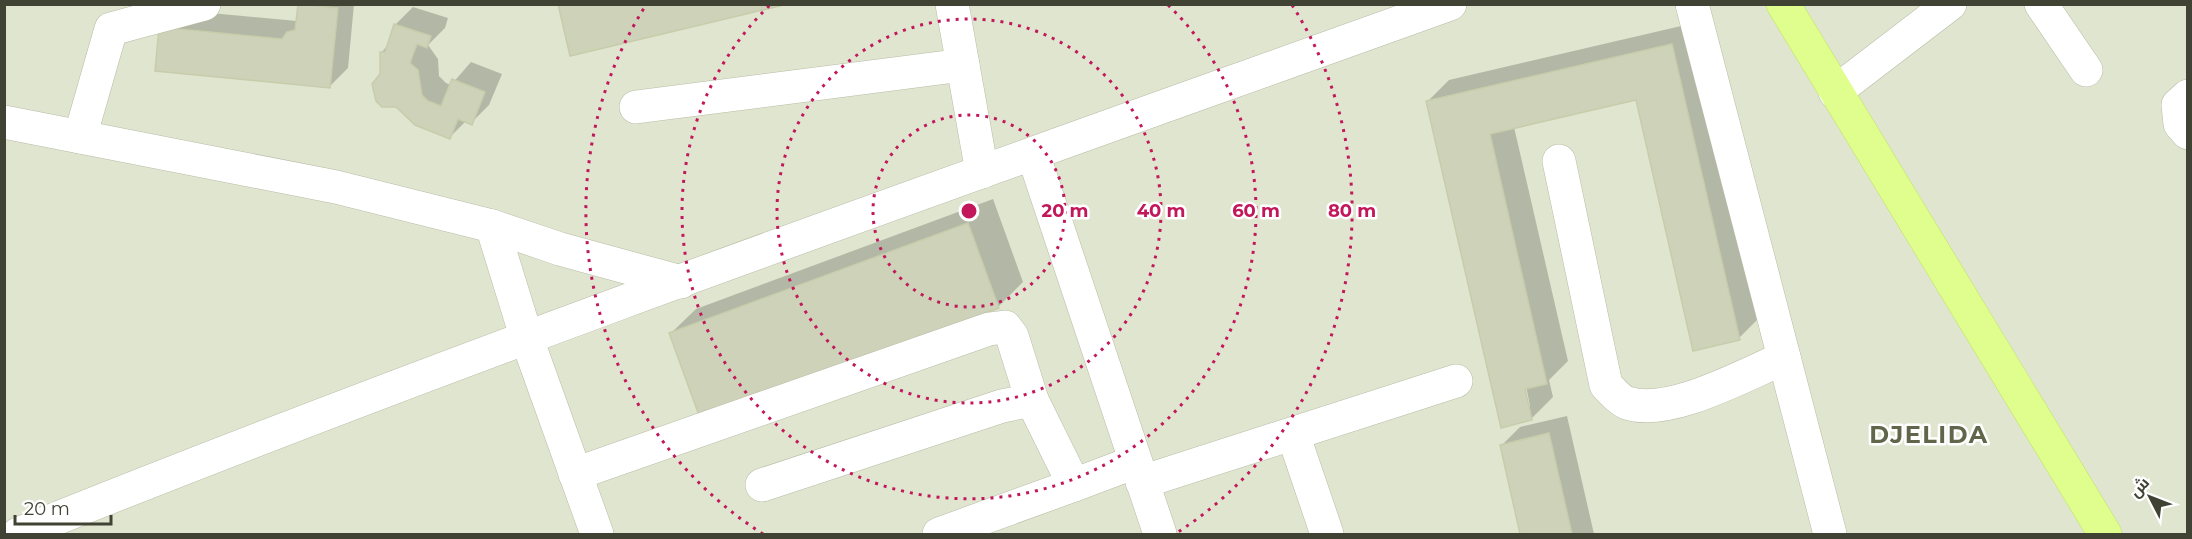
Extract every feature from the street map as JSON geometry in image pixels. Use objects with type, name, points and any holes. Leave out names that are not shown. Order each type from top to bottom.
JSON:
[{"type":"main road","points":[[1783,4],[2104,534]]},
{"type":"street","points":[[80,137],[111,29],[204,4]]},
{"type":"street","points":[[952,4],[982,172]]},
{"type":"street","points":[[18,534],[170,473],[681,282],[1450,4]]},
{"type":"street","points":[[1692,4],[1830,534]]},
{"type":"street","points":[[2041,4],[2086,70]]},
{"type":"street","points":[[1835,92],[1934,9]]},
{"type":"street","points":[[636,107],[963,65]]},
{"type":"street","points":[[2187,96],[2178,105],[2180,124],[2187,133]]},
{"type":"street","points":[[4,122],[336,187],[492,226],[561,249],[681,282]]},
{"type":"street","points":[[1033,154],[1160,534]]},
{"type":"street","points":[[1559,161],[1606,385],[1625,402],[1651,407],[1700,393],[1784,358]]},
{"type":"street","points":[[492,226],[527,339],[597,534]]},
{"type":"street","points":[[575,474],[989,328],[1005,327],[1012,336],[1032,400],[1074,485]]},
{"type":"street","points":[[939,534],[1074,485],[1139,472],[1293,434],[1456,381]]},
{"type":"street","points":[[762,485],[1002,406],[1032,400]]},
{"type":"street","points":[[1293,434],[1327,534]]},
{"type":"shaded area","points":[[5,5],[2187,5],[2187,534],[5,534]]},
{"type":"building","points":[[298,4],[338,8],[330,88],[155,71],[159,27],[282,39],[287,32],[295,30]]},
{"type":"building","points":[[558,4],[788,4],[570,56]]},
{"type":"building","points":[[394,24],[431,36],[427,48],[417,44],[410,63],[418,70],[422,95],[428,101],[441,106],[452,79],[485,92],[472,125],[458,119],[450,139],[415,125],[396,107],[382,107],[376,101],[372,84],[380,74],[380,52],[385,52]]},
{"type":"building","points":[[1672,44],[1740,340],[1693,351],[1636,100],[1490,134],[1547,384],[1525,389],[1532,420],[1501,428],[1426,101]]},
{"type":"building","points":[[968,223],[999,308],[700,418],[669,333]]},
{"type":"building","points":[[1549,433],[1572,534],[1520,534],[1500,445]]},
{"type":"district","name":"DJELIDA","points":[[1929,434]]}]
